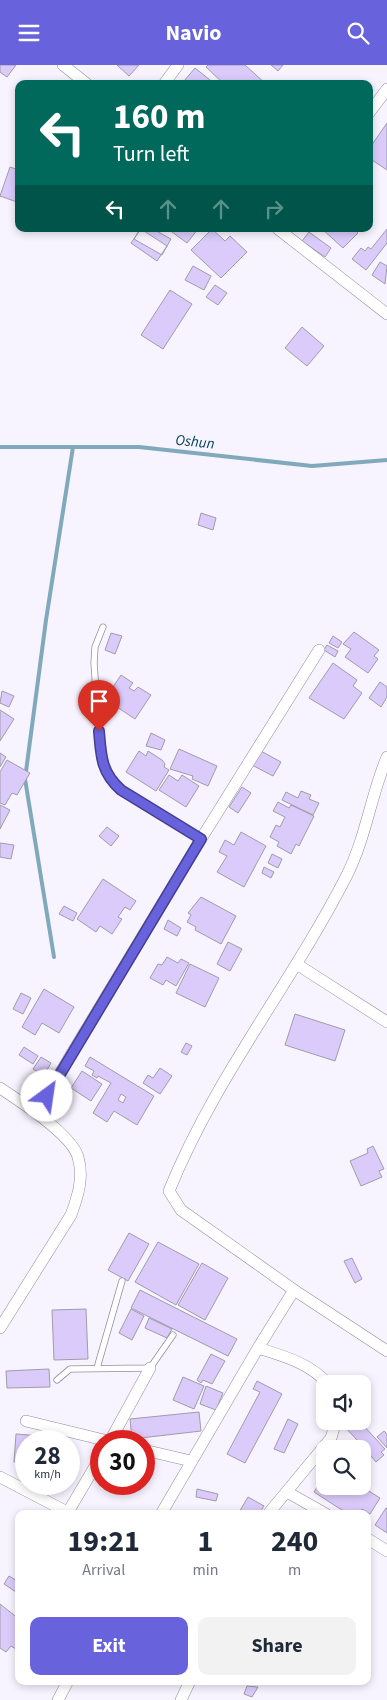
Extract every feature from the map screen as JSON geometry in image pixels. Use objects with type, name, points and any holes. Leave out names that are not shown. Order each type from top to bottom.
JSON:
[{"type":"street","points":[[63,65],[82,80]]},
{"type":"street","points":[[167,80],[178,65]]},
{"type":"street","points":[[373,108],[387,90]]},
{"type":"street","points":[[283,232],[387,314]]},
{"type":"street","points":[[36,1113],[201,839],[319,650]]},
{"type":"street","points":[[387,757],[378,778],[361,840],[348,873],[298,965],[253,1030],[207,1109],[169,1191],[181,1210],[294,1290],[387,1351]]},
{"type":"street","points":[[298,965],[387,1022]]},
{"type":"street","points":[[0,1088],[36,1113],[69,1143],[78,1155],[80,1167],[79,1188],[71,1215],[0,1328]]},
{"type":"street","points":[[163,1510],[258,1347],[294,1290]]},
{"type":"street","points":[[258,1347],[292,1359],[321,1375]]},
{"type":"street","points":[[115,1430],[150,1368]]},
{"type":"street","points":[[26,1421],[90,1436]]},
{"type":"street","points":[[271,1510],[331,1438],[333,1430]]},
{"type":"street","points":[[155,1453],[191,1461]]},
{"type":"street","points":[[71,1510],[90,1476]]},
{"type":"street","points":[[0,1477],[63,1510]]},
{"type":"street","points":[[287,1492],[319,1510]]},
{"type":"street","points":[[371,1541],[387,1551]]},
{"type":"street","points":[[58,1700],[66,1685]]},
{"type":"street","points":[[181,1700],[188,1685]]},
{"type":"lane","points":[[103,627],[95,647],[94,663],[103,765],[110,780],[121,790],[201,839]]},
{"type":"lane","points":[[97,1368],[122,1281]]},
{"type":"lane","points":[[56,1380],[70,1369],[150,1368],[173,1335]]},
{"type":"building","points":[[0,65],[16,65],[7,77],[0,72]]},
{"type":"building","points":[[117,65],[139,65],[129,76]]},
{"type":"building","points":[[208,65],[245,65],[262,80],[220,80],[206,67]]},
{"type":"building","points":[[271,65],[283,65],[278,71]]},
{"type":"building","points":[[195,68],[210,80],[185,80]]},
{"type":"building","points":[[387,123],[387,170],[373,161],[373,143]]},
{"type":"building","points":[[10,167],[15,169],[15,201],[0,196]]},
{"type":"building","points":[[387,229],[387,243],[366,270],[352,259],[361,248],[365,251],[368,247],[371,249]]},
{"type":"building","points":[[138,232],[158,232],[171,239],[162,255],[134,239]]},
{"type":"building","points":[[139,232],[146,232],[167,246],[157,261],[131,243]]},
{"type":"building","points":[[172,232],[196,232],[187,243]]},
{"type":"building","points":[[209,232],[215,232],[225,241],[230,236],[247,252],[221,278],[191,250]]},
{"type":"building","points":[[309,232],[331,248],[325,257],[302,241]]},
{"type":"building","points":[[325,232],[357,232],[343,248]]},
{"type":"building","points":[[380,262],[387,266],[385,284],[372,275]]},
{"type":"building","points":[[193,266],[211,276],[204,290],[185,280]]},
{"type":"building","points":[[215,285],[227,293],[218,305],[206,297]]},
{"type":"building","points":[[170,290],[192,304],[163,349],[141,335]]},
{"type":"building","points":[[302,327],[324,346],[307,366],[285,348]]},
{"type":"building","points":[[201,513],[216,518],[213,530],[198,525]]},
{"type":"building","points":[[354,632],[379,650],[374,656],[378,659],[368,673],[345,657],[351,649],[343,644]]},
{"type":"building","points":[[111,633],[122,636],[115,654],[105,650]]},
{"type":"building","points":[[333,636],[342,642],[338,648],[329,643]]},
{"type":"building","points":[[327,645],[338,651],[335,657],[324,650]]},
{"type":"building","points":[[333,663],[357,680],[353,686],[362,693],[344,719],[309,698]]},
{"type":"building","points":[[121,675],[133,683],[129,688],[134,691],[138,687],[151,695],[135,719],[105,699]]},
{"type":"building","points":[[380,682],[387,687],[387,697],[381,707],[369,698]]},
{"type":"building","points":[[2,691],[14,696],[9,707],[0,703]]},
{"type":"building","points":[[0,710],[14,719],[0,741]]},
{"type":"building","points":[[151,733],[165,740],[161,750],[146,746]]},
{"type":"building","points":[[179,749],[217,766],[208,786],[192,779],[193,776],[170,769]]},
{"type":"building","points":[[259,750],[281,762],[273,776],[252,765]]},
{"type":"building","points":[[139,751],[146,756],[148,751],[162,760],[165,764],[164,767],[169,770],[156,791],[126,772]]},
{"type":"building","points":[[0,753],[6,757],[0,767]]},
{"type":"building","points":[[7,760],[30,773],[17,795],[12,793],[5,805],[0,803],[0,772]]},
{"type":"building","points":[[169,775],[178,781],[182,775],[199,786],[186,807],[159,790]]},
{"type":"building","points":[[242,787],[251,793],[238,813],[229,807]]},
{"type":"building","points":[[301,791],[311,795],[309,799],[319,803],[313,815],[282,800],[286,792],[298,798]]},
{"type":"building","points":[[278,802],[289,808],[291,805],[314,816],[299,846],[296,844],[291,854],[277,846],[279,842],[270,837],[276,825],[280,827],[285,817],[273,811]]},
{"type":"building","points":[[0,805],[10,810],[0,829]]},
{"type":"building","points":[[107,827],[119,836],[111,846],[99,836]]},
{"type":"building","points":[[241,832],[266,846],[244,887],[217,872],[227,856],[219,852],[225,840],[234,845]]},
{"type":"building","points":[[0,843],[14,845],[11,859],[0,857]]},
{"type":"building","points":[[272,854],[282,859],[278,868],[268,863]]},
{"type":"building","points":[[264,867],[274,872],[271,878],[262,873]]},
{"type":"building","points":[[103,879],[136,901],[130,910],[125,907],[118,917],[122,919],[112,934],[100,926],[96,932],[77,919]]},
{"type":"building","points":[[201,897],[236,916],[221,944],[195,930],[196,927],[187,922],[191,915],[188,913]]},
{"type":"building","points":[[64,906],[77,913],[73,921],[59,914]]},
{"type":"building","points":[[168,920],[181,928],[177,936],[164,929]]},
{"type":"building","points":[[228,942],[242,949],[230,971],[217,964]]},
{"type":"building","points":[[167,957],[178,963],[181,959],[189,963],[176,986],[166,980],[163,985],[150,978],[158,964],[162,965]]},
{"type":"building","points":[[190,964],[219,978],[205,1007],[176,993]]},
{"type":"building","points":[[44,989],[74,1007],[59,1033],[42,1023],[35,1035],[22,1027]]},
{"type":"building","points":[[21,993],[31,998],[23,1014],[13,1009]]},
{"type":"building","points":[[295,1014],[345,1030],[335,1061],[285,1045]]},
{"type":"building","points":[[186,1043],[192,1046],[187,1055],[181,1052]]},
{"type":"building","points":[[24,1047],[38,1056],[33,1064],[19,1055]]},
{"type":"building","points":[[41,1057],[51,1063],[44,1075],[33,1069]]},
{"type":"building","points":[[90,1057],[154,1096],[137,1125],[114,1111],[107,1122],[93,1113],[111,1083],[92,1075],[94,1071],[85,1066]],"holes":[[[121,1094],[126,1097],[123,1103],[118,1100]]]},
{"type":"building","points":[[160,1068],[172,1076],[160,1094],[143,1083],[148,1075],[153,1078]]},
{"type":"building","points":[[82,1071],[102,1084],[91,1101],[71,1088]]},
{"type":"building","points":[[58,1092],[65,1095],[57,1110],[51,1107]]},
{"type":"building","points":[[373,1146],[384,1169],[379,1171],[382,1177],[361,1186],[350,1161],[368,1153],[367,1149]]},
{"type":"building","points":[[129,1233],[149,1244],[128,1281],[108,1270]]},
{"type":"building","points":[[158,1242],[199,1264],[176,1305],[135,1282]]},
{"type":"building","points":[[352,1258],[362,1279],[355,1283],[344,1261]]},
{"type":"building","points":[[202,1263],[228,1278],[205,1320],[178,1305]]},
{"type":"building","points":[[140,1290],[237,1339],[228,1356],[131,1308]]},
{"type":"building","points":[[86,1309],[88,1359],[54,1360],[52,1310]]},
{"type":"building","points":[[131,1309],[144,1316],[132,1340],[119,1333]]},
{"type":"building","points":[[149,1318],[172,1329],[167,1338],[145,1328]]},
{"type":"building","points":[[211,1354],[225,1361],[212,1384],[203,1380],[201,1383],[197,1380]]},
{"type":"building","points":[[49,1369],[50,1387],[7,1388],[6,1371]]},
{"type":"building","points":[[183,1377],[204,1386],[194,1409],[173,1400]]},
{"type":"building","points":[[257,1381],[282,1394],[245,1463],[227,1454],[260,1392],[253,1389]]},
{"type":"building","points":[[206,1386],[223,1393],[216,1410],[200,1404]]},
{"type":"building","points":[[199,1412],[201,1431],[155,1436],[155,1430],[131,1430],[130,1419]]},
{"type":"building","points":[[288,1419],[298,1424],[284,1453],[274,1449]]},
{"type":"building","points":[[348,1430],[368,1430],[385,1449],[381,1452],[384,1455],[376,1462],[371,1456],[371,1440],[357,1440]]},
{"type":"building","points":[[384,1431],[387,1434],[387,1448],[377,1437]]},
{"type":"building","points":[[197,1489],[218,1494],[216,1501],[196,1497]]},
{"type":"building","points":[[371,1492],[380,1498],[371,1512],[371,1510],[362,1509],[342,1510],[319,1495],[371,1495]]},
{"type":"building","points":[[248,1497],[264,1506],[262,1510],[240,1510]]},
{"type":"building","points":[[387,1508],[387,1533],[375,1525]]},
{"type":"building","points":[[9,1576],[15,1580],[15,1591],[4,1584]]},
{"type":"building","points":[[0,1604],[15,1616],[15,1648],[11,1646],[6,1652],[0,1648]]},
{"type":"building","points":[[247,1686],[258,1687],[252,1697],[244,1694]]},
{"type":"waterway","name":"Oshun","points":[[0,447],[139,447],[312,466],[387,460]]},
{"type":"waterway","points":[[54,957],[25,779],[46,620],[73,447]]},
{"type":"route","points":[[47,1096],[201,839],[121,790],[110,780],[103,765],[99,731]]}]
